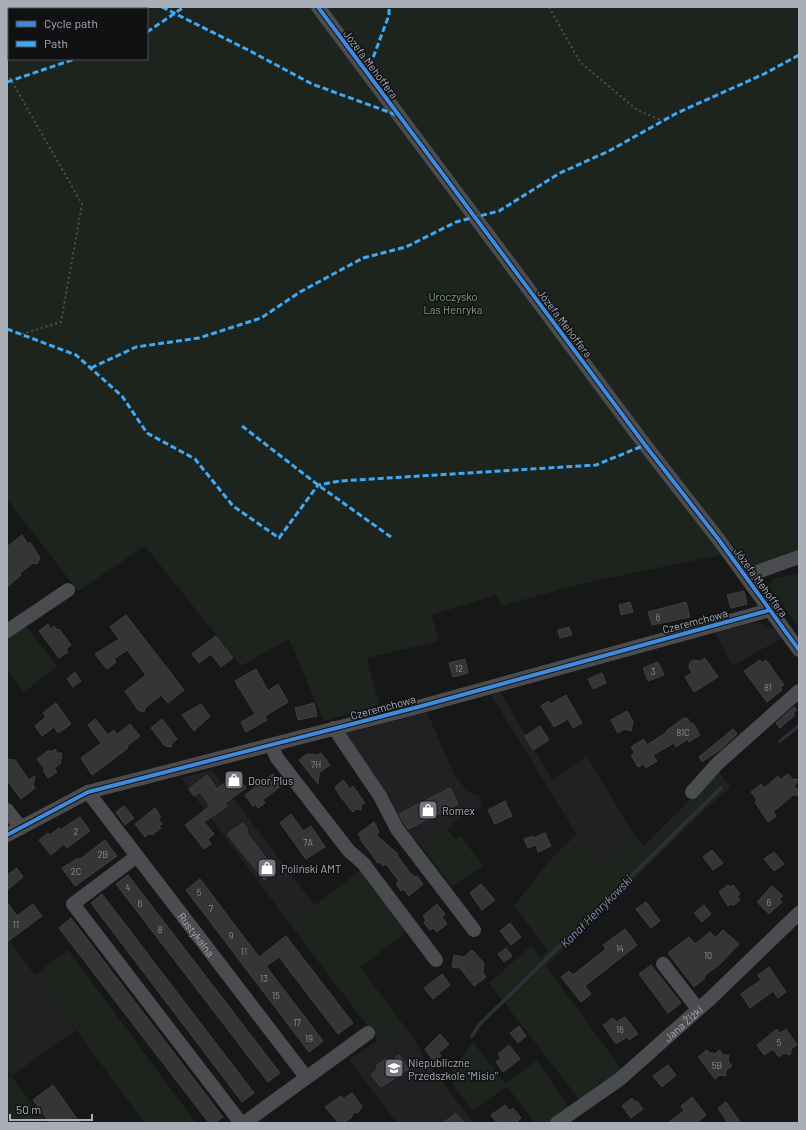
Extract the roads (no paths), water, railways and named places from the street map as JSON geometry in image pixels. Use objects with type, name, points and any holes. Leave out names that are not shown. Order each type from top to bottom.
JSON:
[{"type":"street","name":"Józefa Mehoffera","points":[[318,7],[645,445],[746,576],[799,650]]},
{"type":"street","points":[[746,576],[799,557]]},
{"type":"street","points":[[7,631],[68,590]]},
{"type":"street","name":"Czeremchowa","points":[[7,836],[88,792],[271,745],[770,610]]},
{"type":"street","points":[[692,792],[717,764],[799,691]]},
{"type":"street","points":[[334,728],[380,796],[397,829],[474,930]]},
{"type":"street","points":[[271,745],[277,758],[349,851],[364,863],[436,960]]},
{"type":"street","name":"Rustykalna","points":[[88,792],[306,1077]]},
{"type":"street","points":[[7,810],[21,828]]},
{"type":"street","points":[[137,856],[74,904],[242,1123],[368,1033]]},
{"type":"street","name":"Jana Żiżki","points":[[557,1123],[620,1079],[698,1009],[799,913]]},
{"type":"street","points":[[663,964],[698,1009]]},
{"type":"waterway","name":"Kanał Henrykowski","points":[[780,741],[799,726]]},
{"type":"waterway","name":"Kanał Henrykowski","points":[[472,1036],[479,1025],[721,788]]},
{"type":"place","name":"Door Plus","points":[[234,780]]},
{"type":"place","name":"Romex","points":[[428,810]]},
{"type":"place","name":"Poliński AMT","points":[[267,868]]},
{"type":"place","name":"Niepubliczne Przedszkole \"Misio\"","points":[[394,1068]]},
{"type":"park label","name":"Uroczysko Las Henryka","points":[[453,302]]}]
